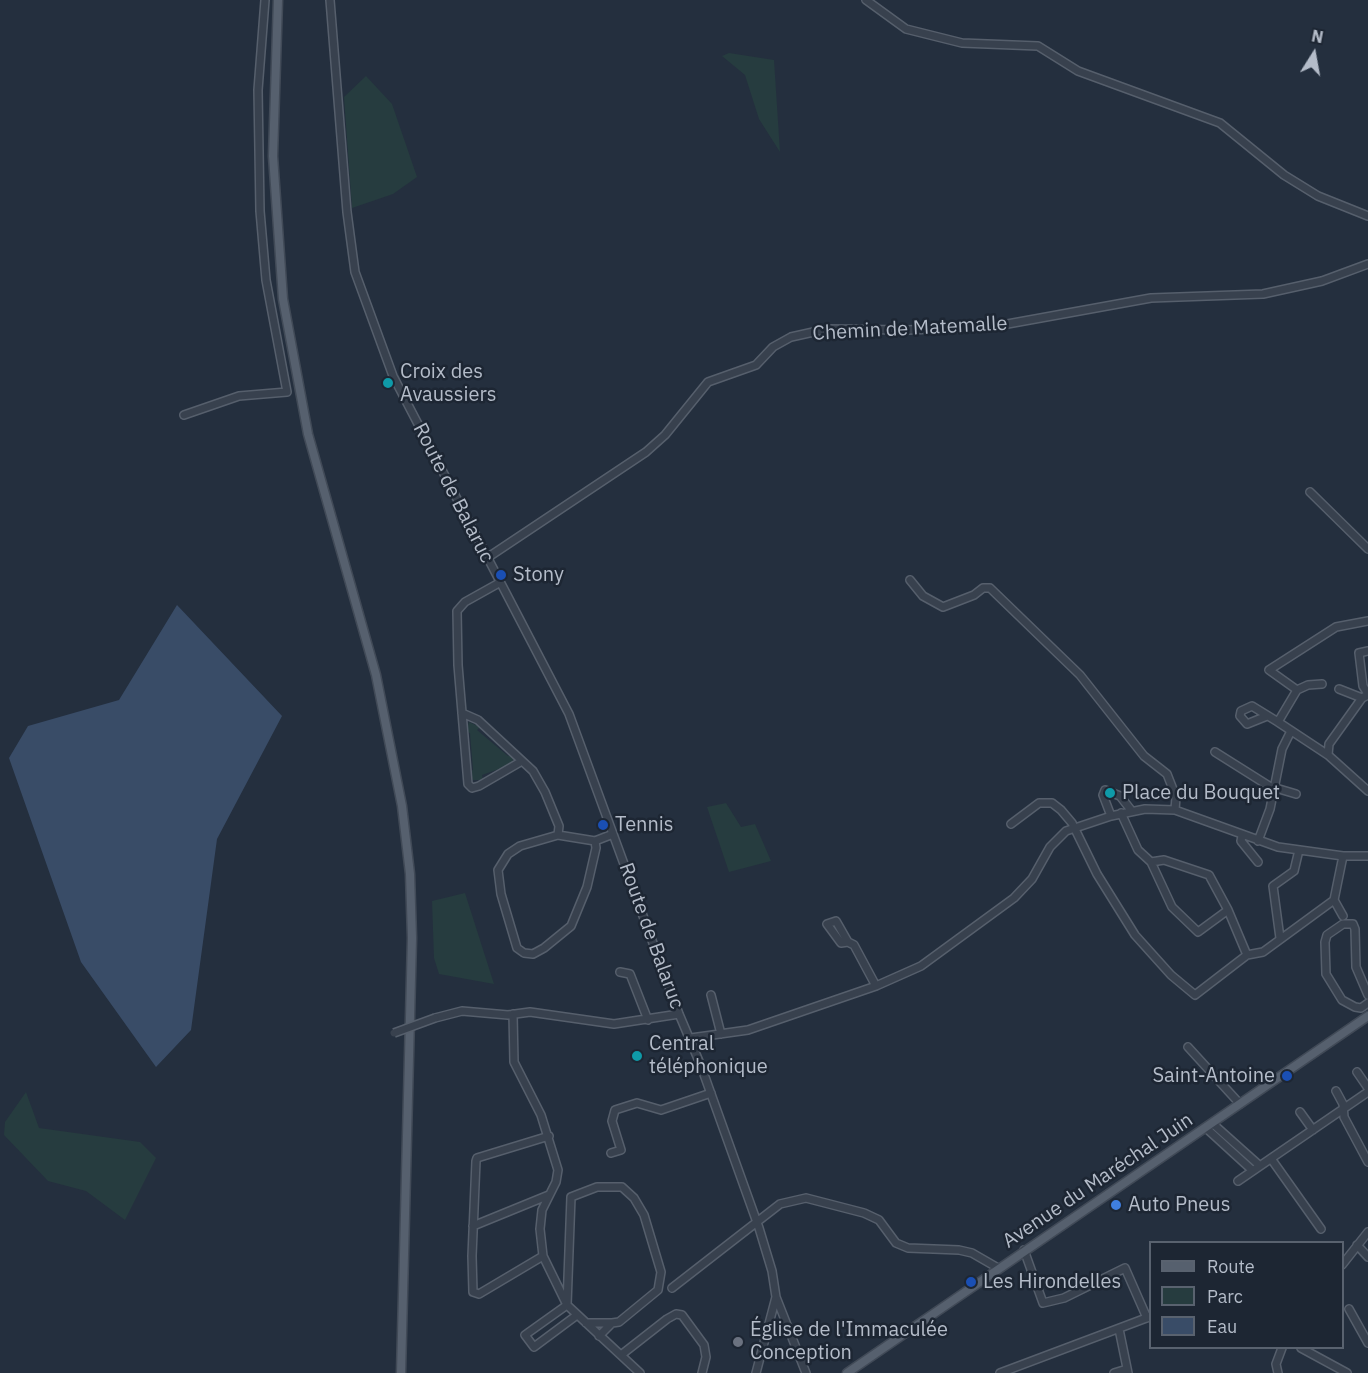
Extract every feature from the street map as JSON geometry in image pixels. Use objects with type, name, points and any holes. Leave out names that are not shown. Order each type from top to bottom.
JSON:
[{"type":"main road","points":[[278,0],[273,156],[283,299],[308,434],[365,631],[378,685],[402,806],[410,874],[412,938],[401,1373]]},
{"type":"main road","name":"Avenue du Maréchal Juin","points":[[847,1373],[1368,1016]]},
{"type":"street","points":[[184,416],[239,396],[287,392],[266,280],[260,211],[258,90],[265,0]]},
{"type":"street","name":"Route de Balaruc","points":[[330,0],[347,212],[355,272],[393,376],[569,714],[679,1014],[691,1038],[756,1220],[772,1272],[776,1298],[756,1373]]},
{"type":"street","points":[[866,0],[906,29],[962,43],[1038,46],[1078,71],[1220,123],[1284,175],[1318,196],[1368,216]]},
{"type":"street","name":"Chemin de Matemalle","points":[[487,558],[646,452],[665,435],[708,382],[756,364],[773,347],[790,338],[827,329],[907,330],[991,327],[1151,298],[1263,294],[1322,281],[1368,264]]},
{"type":"street","points":[[1310,492],[1368,549]]},
{"type":"street","points":[[910,580],[923,596],[943,607],[974,596],[983,588],[990,588],[1080,675],[1144,756],[1167,774],[1173,783],[1176,797],[1175,810]]},
{"type":"street","points":[[499,583],[465,602],[457,611],[468,784],[472,788],[496,778],[522,761]]},
{"type":"street","points":[[1298,690],[1269,670],[1336,627],[1368,621]]},
{"type":"street","points":[[1366,696],[1359,653],[1368,651]]},
{"type":"street","points":[[1360,662],[1368,660]]},
{"type":"street","points":[[1278,722],[1298,690],[1308,685],[1322,684]]},
{"type":"street","points":[[1340,689],[1366,696]]},
{"type":"street","points":[[1328,755],[1329,744],[1366,696]]},
{"type":"street","points":[[462,713],[478,720],[533,771],[545,792],[559,826],[558,835]]},
{"type":"street","points":[[1267,716],[1328,755],[1368,791]]},
{"type":"street","points":[[1258,841],[1270,809],[1282,749],[1291,731]]},
{"type":"street","points":[[1215,752],[1275,788],[1296,794]]},
{"type":"street","points":[[1111,816],[1103,795],[1105,790],[1120,796],[1131,810]]},
{"type":"street","points":[[1011,824],[1039,804],[1052,803],[1074,827],[1097,874],[1135,935],[1191,994],[1198,993],[1247,955],[1263,952],[1334,900]]},
{"type":"street","points":[[691,1038],[748,1030],[876,986],[921,966],[1014,898],[1032,879],[1050,847],[1074,827],[1131,810],[1175,810],[1258,841],[1343,856],[1368,856]]},
{"type":"street","points":[[1121,813],[1138,850],[1151,862],[1172,907],[1198,932],[1228,910]]},
{"type":"street","points":[[595,840],[596,848],[587,887],[571,926],[544,948],[533,954],[524,953],[517,948],[501,894],[498,870],[507,854],[520,846],[558,835],[595,840],[613,834]]},
{"type":"street","points":[[1242,836],[1241,841],[1258,862]]},
{"type":"street","points":[[1280,938],[1274,882],[1294,871],[1299,850]]},
{"type":"street","points":[[1343,856],[1334,900],[1343,916]]},
{"type":"street","points":[[1151,862],[1164,860],[1209,876],[1228,910],[1247,955]]},
{"type":"street","points":[[1368,995],[1356,967],[1355,929],[1353,924],[1344,924],[1327,935],[1324,950],[1326,974],[1342,1000],[1361,1008],[1368,1003]]},
{"type":"street","points":[[848,942],[854,945],[876,986]]},
{"type":"street","points":[[620,972],[630,974],[648,1020]]},
{"type":"street","points":[[711,995],[721,1034]]},
{"type":"street","points":[[394,1033],[462,1011],[513,1014],[530,1012],[614,1024],[679,1014]]},
{"type":"street","points":[[513,1014],[514,1062],[541,1115],[558,1170],[541,1216],[540,1245],[543,1256],[567,1305],[640,1373]]},
{"type":"street","points":[[1188,1047],[1240,1104]]},
{"type":"street","points":[[1238,1181],[1259,1165],[1272,1160],[1279,1152],[1343,1110],[1368,1090],[1357,1072]]},
{"type":"street","points":[[1336,1091],[1343,1110],[1365,1149],[1368,1162]]},
{"type":"street","points":[[611,1153],[621,1150],[612,1121],[615,1110],[637,1103],[661,1110],[711,1094]]},
{"type":"street","points":[[1300,1112],[1313,1130]]},
{"type":"street","points":[[1209,1126],[1259,1165]]},
{"type":"street","points":[[1209,1126],[1252,1170]]},
{"type":"street","points":[[543,1256],[479,1293],[473,1292],[473,1226],[477,1158],[549,1136]]},
{"type":"street","points":[[1272,1160],[1321,1229]]},
{"type":"street","points":[[567,1305],[571,1197],[597,1187],[622,1187],[634,1198],[644,1215],[661,1272],[657,1293],[619,1322],[586,1323]]},
{"type":"street","points":[[473,1226],[549,1195]]},
{"type":"street","points":[[672,1288],[756,1220],[780,1204],[806,1198],[864,1213],[879,1220],[896,1243],[908,1248],[959,1250],[972,1253],[998,1268]]},
{"type":"street","points":[[1344,1262],[1368,1232]]},
{"type":"street","points":[[1357,1245],[1368,1257]]},
{"type":"street","points":[[1000,1373],[1015,1371],[1149,1317],[1125,1268],[1064,1298],[1048,1303],[1041,1301],[1024,1250]]},
{"type":"street","points":[[554,1278],[568,1273]]},
{"type":"street","points":[[776,1298],[806,1373]]},
{"type":"street","points":[[567,1305],[525,1335],[534,1347],[577,1315]]},
{"type":"street","points":[[1349,1309],[1368,1343]]},
{"type":"street","points":[[621,1355],[667,1319],[676,1314],[682,1315],[704,1345],[706,1357],[702,1373]]},
{"type":"street","points":[[599,1336],[612,1323]]},
{"type":"street","points":[[1114,1373],[1127,1371],[1119,1329]]},
{"type":"street","points":[[1278,1373],[1276,1364],[1281,1349]]},
{"type":"street","points":[[1305,1349],[1347,1373]]},
{"type":"green space","points":[[729,53],[774,60],[780,152],[759,119],[745,75],[722,56]]},
{"type":"green space","points":[[366,76],[392,104],[417,177],[393,194],[352,208],[344,97]]},
{"type":"green space","points":[[469,722],[480,727],[477,730],[508,756],[512,754],[514,759],[510,765],[482,775],[483,780],[473,780],[468,771],[473,770],[470,733],[466,732]]},
{"type":"green space","points":[[726,803],[741,827],[755,824],[771,861],[729,872],[707,807]]},
{"type":"green space","points":[[465,893],[494,984],[439,974],[434,958],[432,901]]},
{"type":"green space","points":[[26,1092],[39,1128],[140,1142],[156,1158],[125,1220],[86,1191],[48,1181],[4,1135],[5,1122]]},
{"type":"water","points":[[177,605],[282,716],[217,839],[191,1030],[156,1067],[81,962],[9,758],[28,726],[119,700]]},
{"type":"place","name":"Croix des Avaussiers","points":[[388,383]]},
{"type":"place","name":"Stony","points":[[501,575]]},
{"type":"place","name":"Place du Bouquet","points":[[1110,793]]},
{"type":"place","name":"Tennis","points":[[603,825]]},
{"type":"place","name":"Central téléphonique","points":[[637,1056]]},
{"type":"place","name":"Saint-Antoine","points":[[1287,1076]]},
{"type":"place","name":"Auto Pneus","points":[[1116,1205]]},
{"type":"place","name":"Les Hirondelles","points":[[971,1282]]},
{"type":"place","name":"Église de l'Immaculée Conception","points":[[738,1342]]}]
